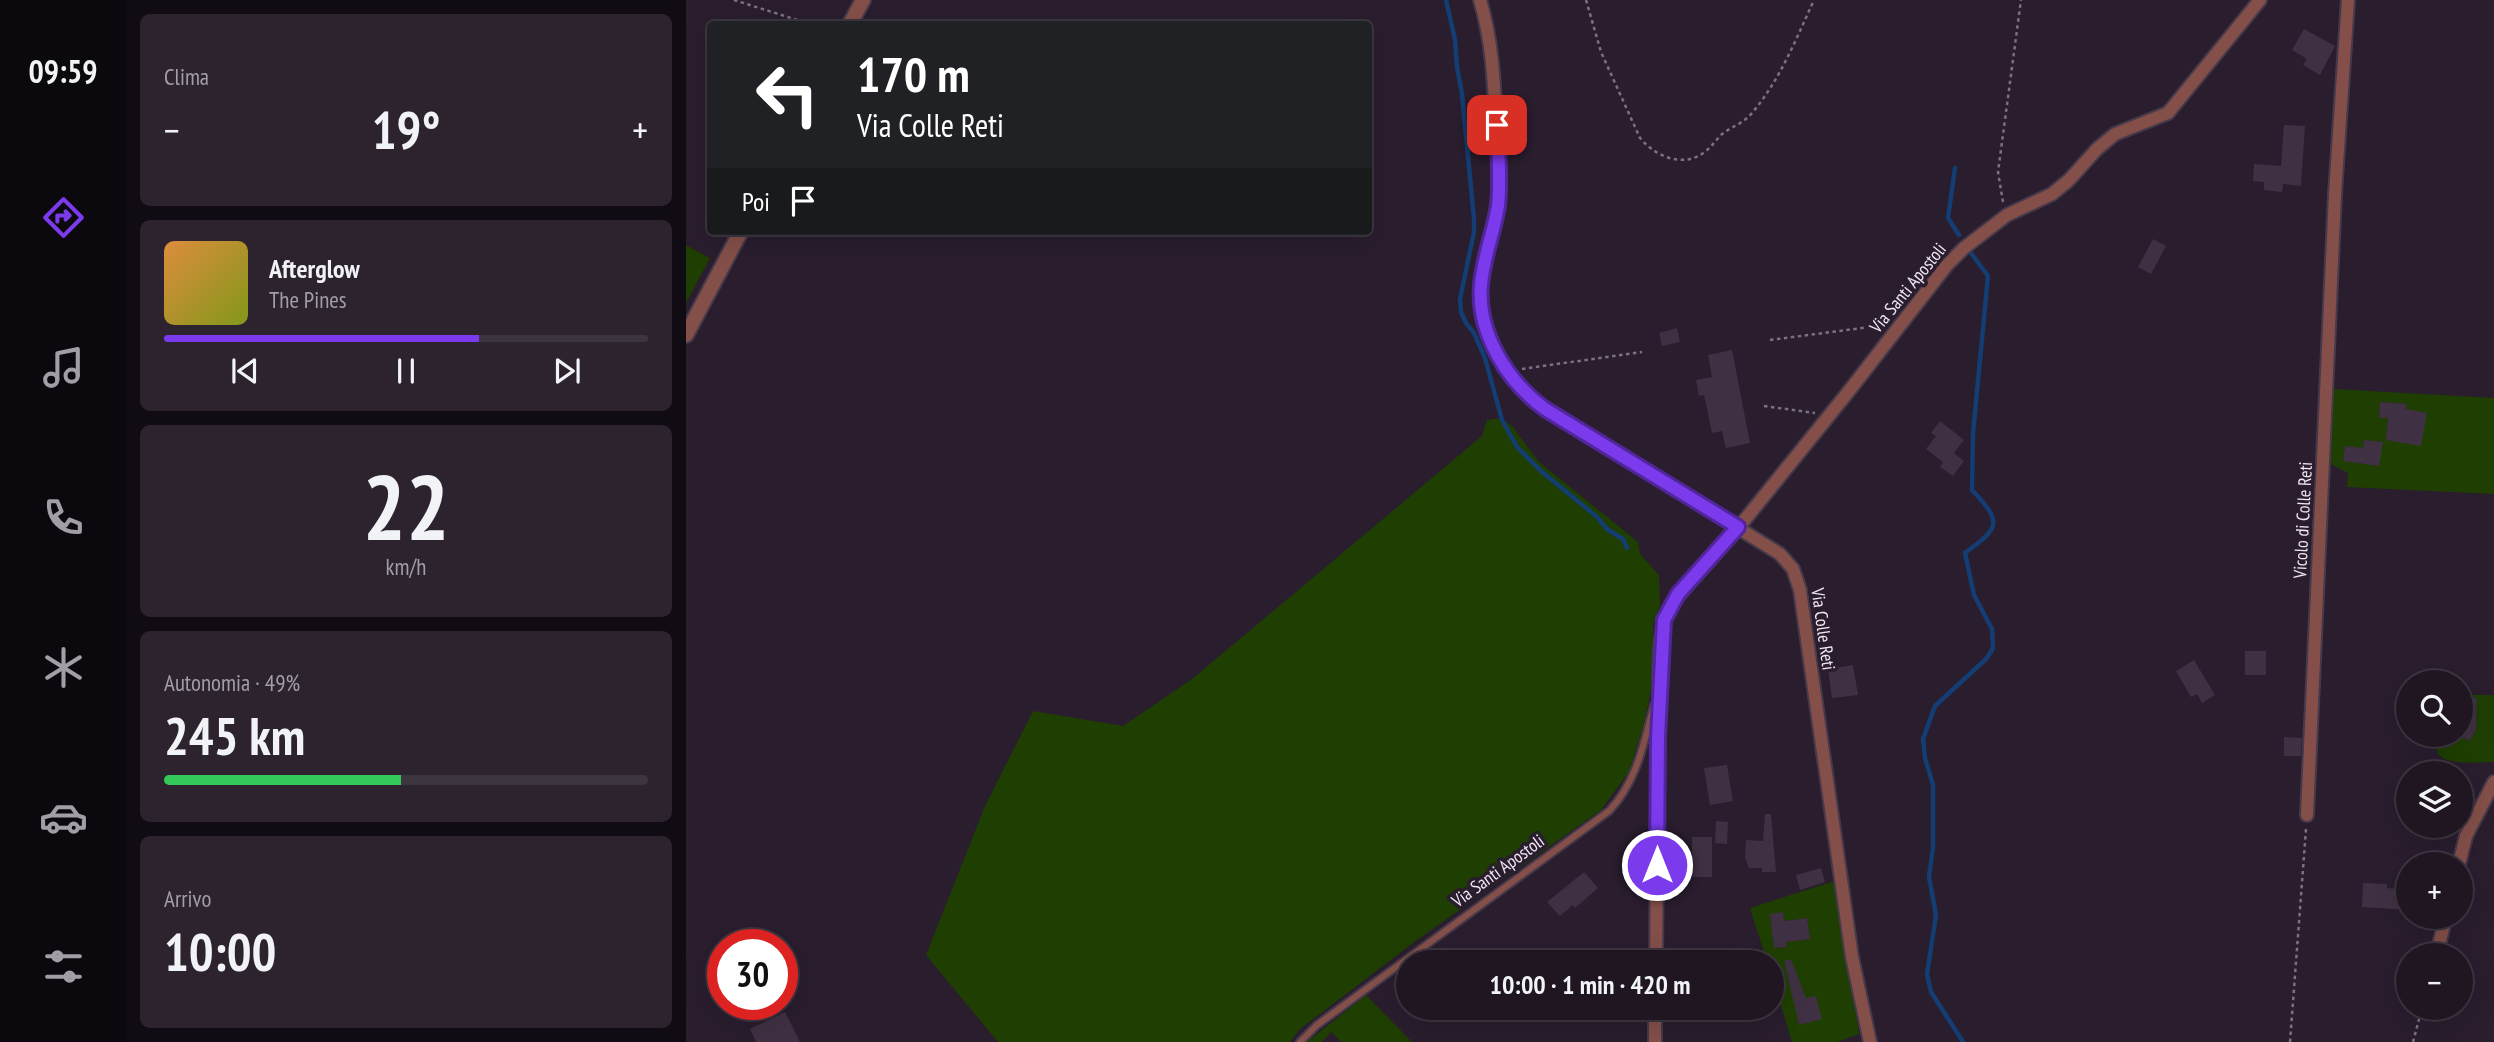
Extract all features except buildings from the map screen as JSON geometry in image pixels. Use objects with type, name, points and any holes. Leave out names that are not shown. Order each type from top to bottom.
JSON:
[{"type":"street","points":[[852,21],[863,0]]},
{"type":"street","name":"Via Colle Reti","points":[[1480,0],[1489,30],[1493,61],[1499,176],[1498,206],[1481,283],[1482,302],[1491,341],[1513,378],[1531,399],[1738,527],[1784,557],[1793,569],[1798,583],[1852,957],[1870,1042]]},
{"type":"street","name":"Via Santi Apostoli","points":[[1656,950],[1662,635],[1666,615],[1678,594],[1738,527],[1829,416],[1947,265],[1964,248],[2007,215],[2052,194],[2115,134],[2168,113],[2260,0]]},
{"type":"street","name":"Vicolo di Colle Reti","points":[[2307,815],[2335,208],[2348,0]]},
{"type":"street","points":[[686,335],[739,235]]},
{"type":"street","points":[[2462,852],[2466,836],[2494,782]]},
{"type":"street","points":[[1655,1020],[1655,1042]]},
{"type":"lane","name":"Via Santi Apostoli","points":[[1300,1042],[1317,1025],[1613,807],[1626,790],[1637,767],[1660,687]]},
{"type":"path","points":[[734,0],[800,21]]},
{"type":"path","points":[[1586,0],[1601,52],[1640,138],[1662,157],[1676,160],[1705,153],[1724,132],[1740,125],[1752,113],[1777,79],[1814,0]]},
{"type":"path","points":[[2007,215],[2000,194],[1998,172],[2021,0]]},
{"type":"path","points":[[1770,340],[1891,325],[1898,328]]},
{"type":"path","points":[[1513,378],[1516,371],[1525,367],[1642,352]]},
{"type":"path","points":[[1764,406],[1829,416]]},
{"type":"path","points":[[2290,1042],[2307,815]]},
{"type":"path","points":[[2413,1042],[2419,1020]]},
{"type":"green space","points":[[686,245],[710,258],[686,303]]},
{"type":"green space","points":[[2333,389],[2494,398],[2494,494],[2347,487],[2348,473],[2331,464]],"holes":[[[2380,402],[2407,404],[2405,427],[2387,426],[2388,418],[2379,417]],[[2364,440],[2382,442],[2379,466],[2343,461],[2345,446],[2363,448]]]},
{"type":"green space","points":[[1501,418],[1512,426],[1539,462],[1638,542],[1640,554],[1659,575],[1660,605],[1653,626],[1653,682],[1643,727],[1629,772],[1601,810],[1404,950],[1396,950],[1396,956],[1300,1029],[1290,1042],[998,1042],[926,955],[985,806],[1033,711],[1123,726],[1192,679],[1482,436],[1487,420]]},
{"type":"green space","points":[[2473,695],[2494,695],[2494,762],[2450,761],[2441,757],[2437,747],[2473,747],[2477,698],[2473,698]]},
{"type":"green space","points":[[1835,881],[1859,1034],[1837,1042],[1792,1042],[1784,1016],[1784,950],[1763,950],[1750,908]],"holes":[[[1783,913],[1784,921],[1807,918],[1810,939],[1786,942],[1787,947],[1775,948],[1770,915]]]},
{"type":"green space","points":[[1366,995],[1412,1042],[1342,1042],[1331,1032],[1322,1042],[1307,1042]]},
{"type":"waterway","points":[[1446,0],[1455,40],[1462,94],[1474,219],[1474,232],[1460,299],[1461,312],[1485,358],[1502,420],[1517,447],[1541,471],[1596,516],[1607,529],[1623,539],[1627,548]]},
{"type":"waterway","points":[[1955,168],[1948,218],[1959,235]]},
{"type":"waterway","points":[[1963,1042],[1931,992],[1927,974],[1936,915],[1929,877],[1933,847],[1933,785],[1923,739],[1935,706],[1987,658],[1993,648],[1992,629],[1974,595],[1965,553],[1985,537],[1993,524],[1989,510],[1972,490],[1973,433],[1988,276],[1971,253]]},
{"type":"route","points":[[1497,125],[1499,196],[1481,283],[1481,295],[1486,327],[1508,371],[1531,399],[1545,409],[1738,527],[1678,594],[1664,620],[1658,737],[1657,865]]}]
